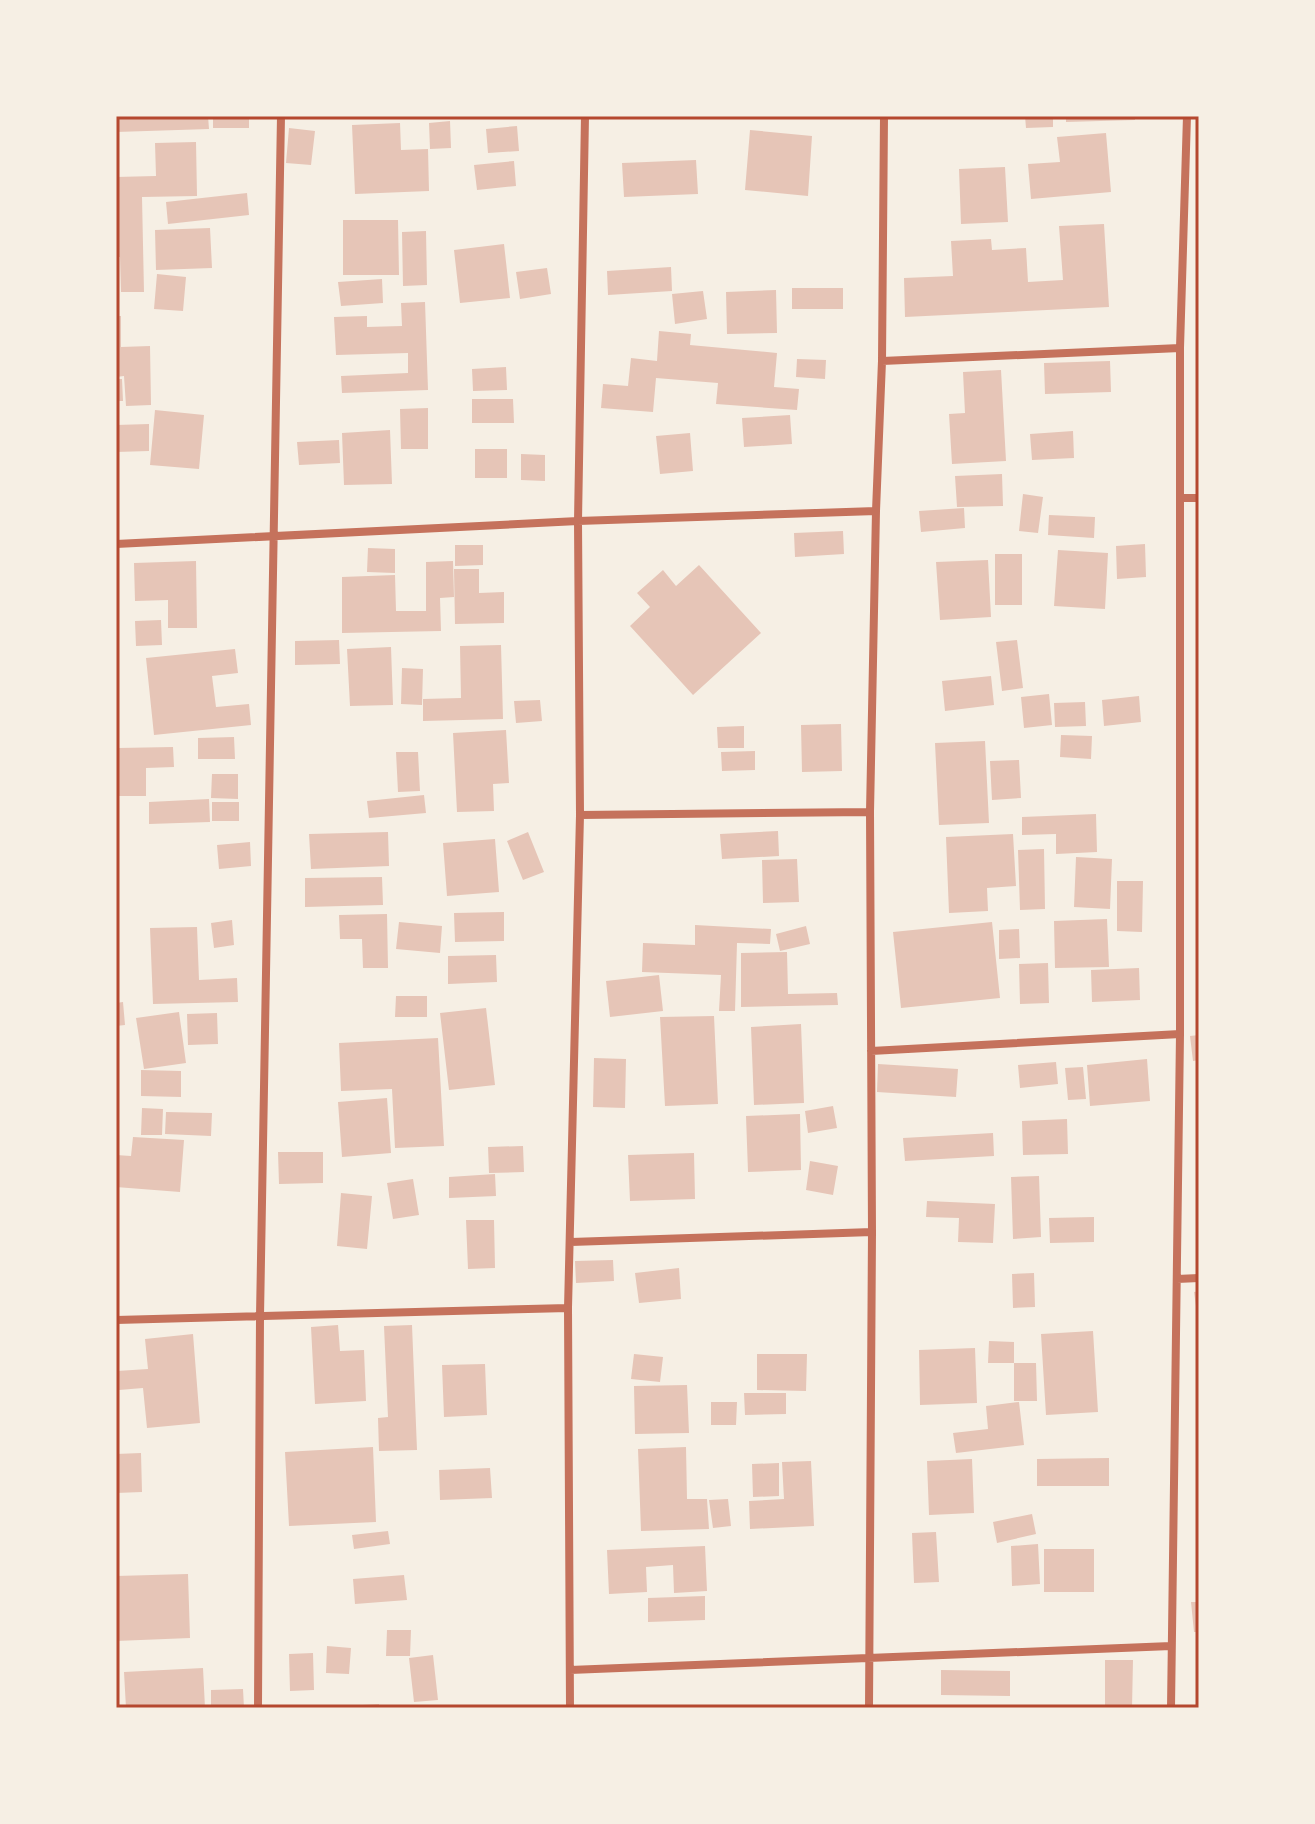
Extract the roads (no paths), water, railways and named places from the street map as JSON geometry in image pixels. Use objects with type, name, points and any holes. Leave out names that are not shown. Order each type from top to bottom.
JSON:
[{"type":"street","points":[[258,1708],[260,1316],[281,116]]},
{"type":"street","points":[[570,1708],[568,1308],[580,815],[578,521],[585,116]]},
{"type":"street","points":[[869,1708],[872,1232],[870,812],[882,361],[884,116]]},
{"type":"street","points":[[1171,1708],[1180,1034],[1180,348],[1187,116]]},
{"type":"street","points":[[882,361],[1180,348]]},
{"type":"street","points":[[1181,498],[1199,498]]},
{"type":"street","points":[[116,544],[578,521],[876,511]]},
{"type":"street","points":[[580,815],[870,812]]},
{"type":"street","points":[[871,1051],[1180,1034]]},
{"type":"street","points":[[571,1242],[872,1232]]},
{"type":"street","points":[[1177,1279],[1199,1278]]},
{"type":"street","points":[[116,1320],[568,1308]]},
{"type":"street","points":[[570,1670],[1171,1646]]}]
